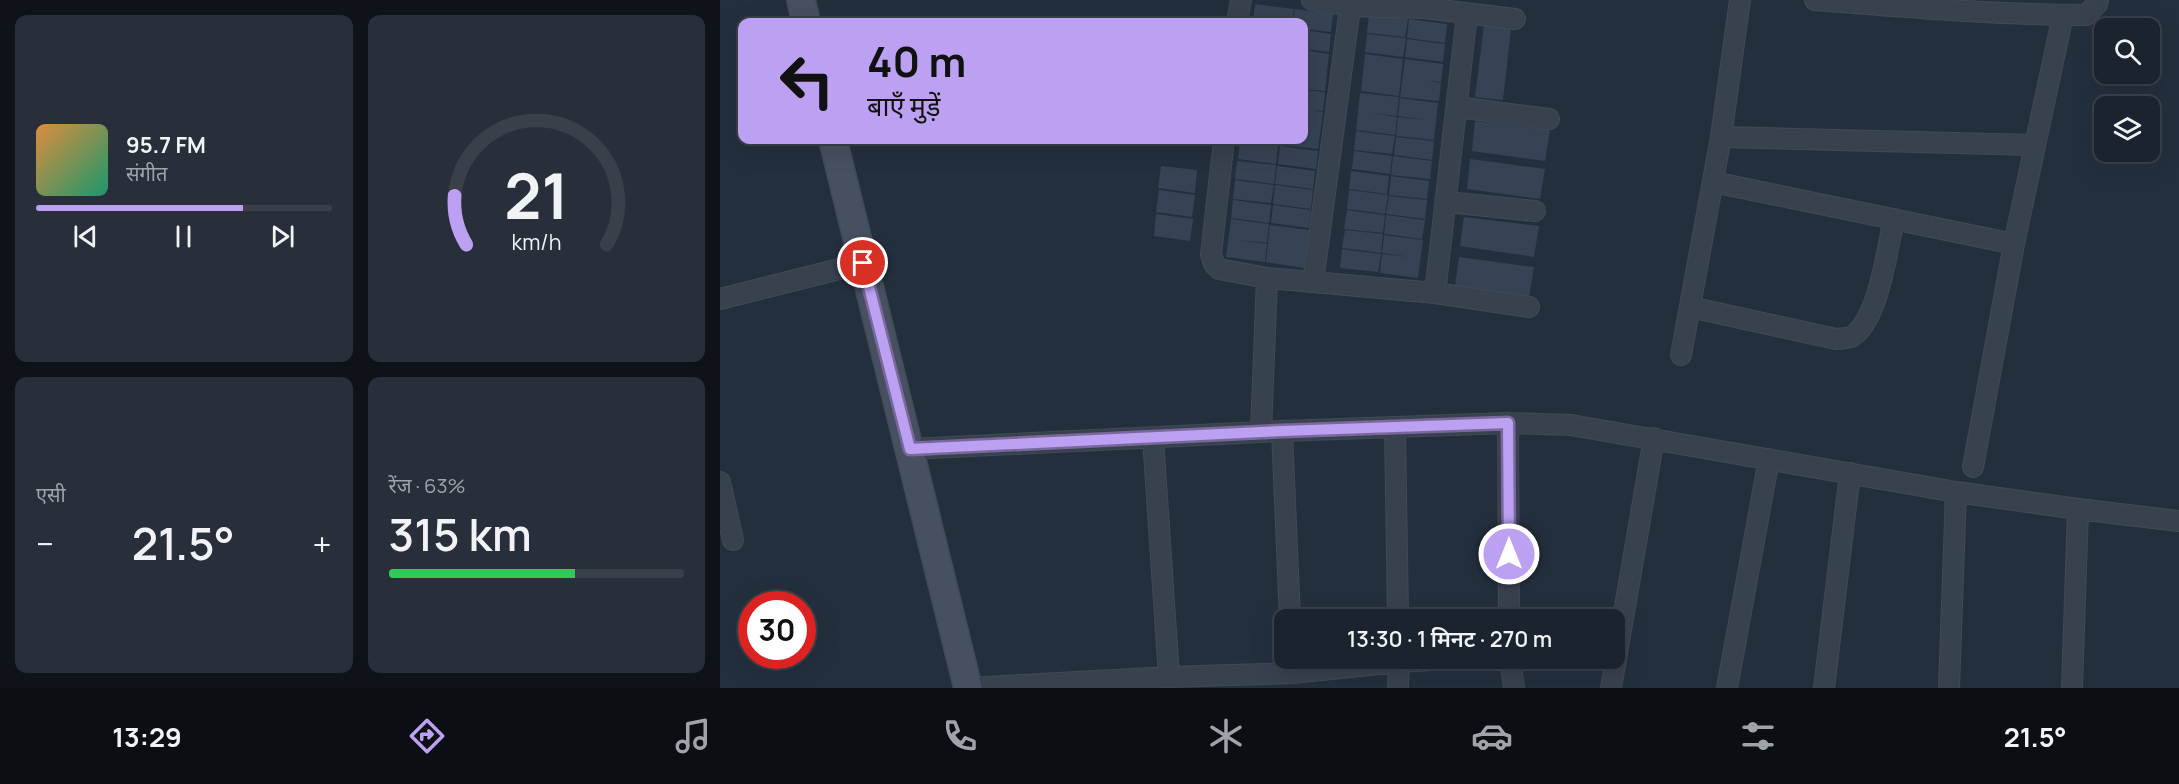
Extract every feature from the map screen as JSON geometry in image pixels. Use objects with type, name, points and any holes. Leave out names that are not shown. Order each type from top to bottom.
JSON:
[{"type":"main road","points":[[801,0],[805,18]]},
{"type":"main road","points":[[834,144],[968,688]]},
{"type":"street","points":[[1238,18],[1241,0]]},
{"type":"street","points":[[1312,0],[1425,4],[1467,14],[1515,19]]},
{"type":"street","points":[[1681,355],[1721,137],[1740,0]]},
{"type":"street","points":[[1815,0],[1937,5],[2063,15],[2086,15],[2098,0]]},
{"type":"street","points":[[1313,282],[1351,3]]},
{"type":"street","points":[[1435,293],[1467,14]]},
{"type":"street","points":[[1973,467],[2014,244],[2063,15]]},
{"type":"street","points":[[1457,106],[1549,119]]},
{"type":"street","points":[[1721,137],[2035,145]]},
{"type":"street","points":[[1224,144],[1211,254],[1214,264],[1219,268],[1267,278],[1435,293],[1529,307]]},
{"type":"street","points":[[1713,182],[2014,244]]},
{"type":"street","points":[[1447,202],[1535,211]]},
{"type":"street","points":[[1690,307],[1836,339],[1852,338],[1864,326],[1874,307],[1894,219]]},
{"type":"street","points":[[720,298],[863,263]]},
{"type":"street","points":[[1261,432],[1267,278]]},
{"type":"street","points":[[910,449],[1282,431],[1508,423],[1571,425],[1956,492],[2179,521]]},
{"type":"street","points":[[1508,423],[1509,609]]},
{"type":"street","points":[[1395,428],[1398,609]]},
{"type":"street","points":[[1282,431],[1290,609]]},
{"type":"street","points":[[1153,438],[1169,677]]},
{"type":"street","points":[[1611,688],[1654,438]]},
{"type":"street","points":[[1727,688],[1769,459]]},
{"type":"street","points":[[1824,688],[1850,473]]},
{"type":"street","points":[[720,482],[732,540]]},
{"type":"street","points":[[1949,688],[1956,492]]},
{"type":"street","points":[[2072,688],[2078,509]]},
{"type":"street","points":[[968,688],[1169,677],[1198,683],[1325,669]]},
{"type":"street","points":[[1398,688],[1399,669]]},
{"type":"street","points":[[1511,669],[1514,688]]},
{"type":"building","points":[[1255,4],[1294,9],[1293,18],[1253,18]]},
{"type":"building","points":[[1295,9],[1333,14],[1331,32],[1308,29],[1308,18],[1294,18]]},
{"type":"building","points":[[1369,14],[1408,19],[1405,37],[1367,33]]},
{"type":"building","points":[[1409,19],[1447,24],[1445,43],[1407,38]]},
{"type":"building","points":[[1484,25],[1511,28],[1503,100],[1475,97]]},
{"type":"building","points":[[1308,31],[1331,34],[1329,52],[1308,49]]},
{"type":"building","points":[[1367,34],[1406,38],[1403,57],[1365,52]]},
{"type":"building","points":[[1407,39],[1445,44],[1443,62],[1405,57]]},
{"type":"building","points":[[1308,51],[1329,54],[1325,91],[1308,89]]},
{"type":"building","points":[[1365,54],[1403,59],[1399,96],[1361,91]]},
{"type":"building","points":[[1405,59],[1443,64],[1441,82],[1427,81],[1441,83],[1439,101],[1400,97]]},
{"type":"building","points":[[1308,90],[1325,92],[1323,111],[1308,110]]},
{"type":"building","points":[[1360,93],[1399,97],[1397,116],[1370,113],[1397,117],[1395,135],[1356,130]]},
{"type":"building","points":[[1400,98],[1438,103],[1434,140],[1396,136],[1398,117],[1425,120],[1398,116]]},
{"type":"building","points":[[1308,110],[1323,112],[1318,149],[1280,145],[1308,144]]},
{"type":"building","points":[[1475,121],[1550,130],[1545,161],[1472,151]]},
{"type":"building","points":[[1356,131],[1395,136],[1392,154],[1354,150]]},
{"type":"building","points":[[1396,137],[1434,141],[1432,160],[1394,155]]},
{"type":"building","points":[[1240,144],[1278,145],[1276,164],[1238,159]]},
{"type":"building","points":[[1280,146],[1318,151],[1316,169],[1278,164]]},
{"type":"building","points":[[1354,151],[1392,156],[1390,174],[1352,169]]},
{"type":"building","points":[[1393,156],[1432,161],[1430,179],[1391,175]]},
{"type":"building","points":[[1470,159],[1545,169],[1540,199],[1467,189]]},
{"type":"building","points":[[1237,161],[1276,165],[1274,184],[1235,179]]},
{"type":"building","points":[[1161,166],[1197,170],[1195,193],[1158,188]]},
{"type":"building","points":[[1277,166],[1315,171],[1313,189],[1275,184]]},
{"type":"building","points":[[1351,171],[1389,176],[1387,194],[1349,189]]},
{"type":"building","points":[[1391,176],[1429,181],[1427,199],[1389,195]]},
{"type":"building","points":[[1235,180],[1274,185],[1271,203],[1233,199]]},
{"type":"building","points":[[1275,185],[1313,190],[1311,209],[1273,204]]},
{"type":"building","points":[[1159,190],[1195,195],[1192,217],[1156,212]]},
{"type":"building","points":[[1349,190],[1388,195],[1385,214],[1347,209]]},
{"type":"building","points":[[1389,196],[1427,200],[1425,219],[1386,214]]},
{"type":"building","points":[[1233,200],[1271,205],[1269,223],[1231,218]]},
{"type":"building","points":[[1273,205],[1311,210],[1309,228],[1271,223]]},
{"type":"building","points":[[1347,210],[1385,215],[1383,233],[1344,229]]},
{"type":"building","points":[[1156,214],[1193,219],[1190,241],[1154,236]]},
{"type":"building","points":[[1386,215],[1425,220],[1422,239],[1384,234]]},
{"type":"building","points":[[1464,217],[1539,226],[1534,257],[1460,246]]},
{"type":"building","points":[[1231,219],[1269,224],[1267,243],[1238,240],[1267,244],[1265,262],[1226,257]]},
{"type":"building","points":[[1270,225],[1309,230],[1304,268],[1266,262]]},
{"type":"building","points":[[1345,230],[1383,234],[1381,253],[1342,248]]},
{"type":"building","points":[[1384,235],[1423,240],[1418,278],[1380,273],[1382,254],[1411,257],[1382,253]]},
{"type":"building","points":[[1342,249],[1381,254],[1378,272],[1340,268]]},
{"type":"building","points":[[1459,257],[1534,267],[1529,297],[1455,286]]},
{"type":"route","points":[[863,263],[910,449],[1282,431],[1508,423],[1509,554]]}]
